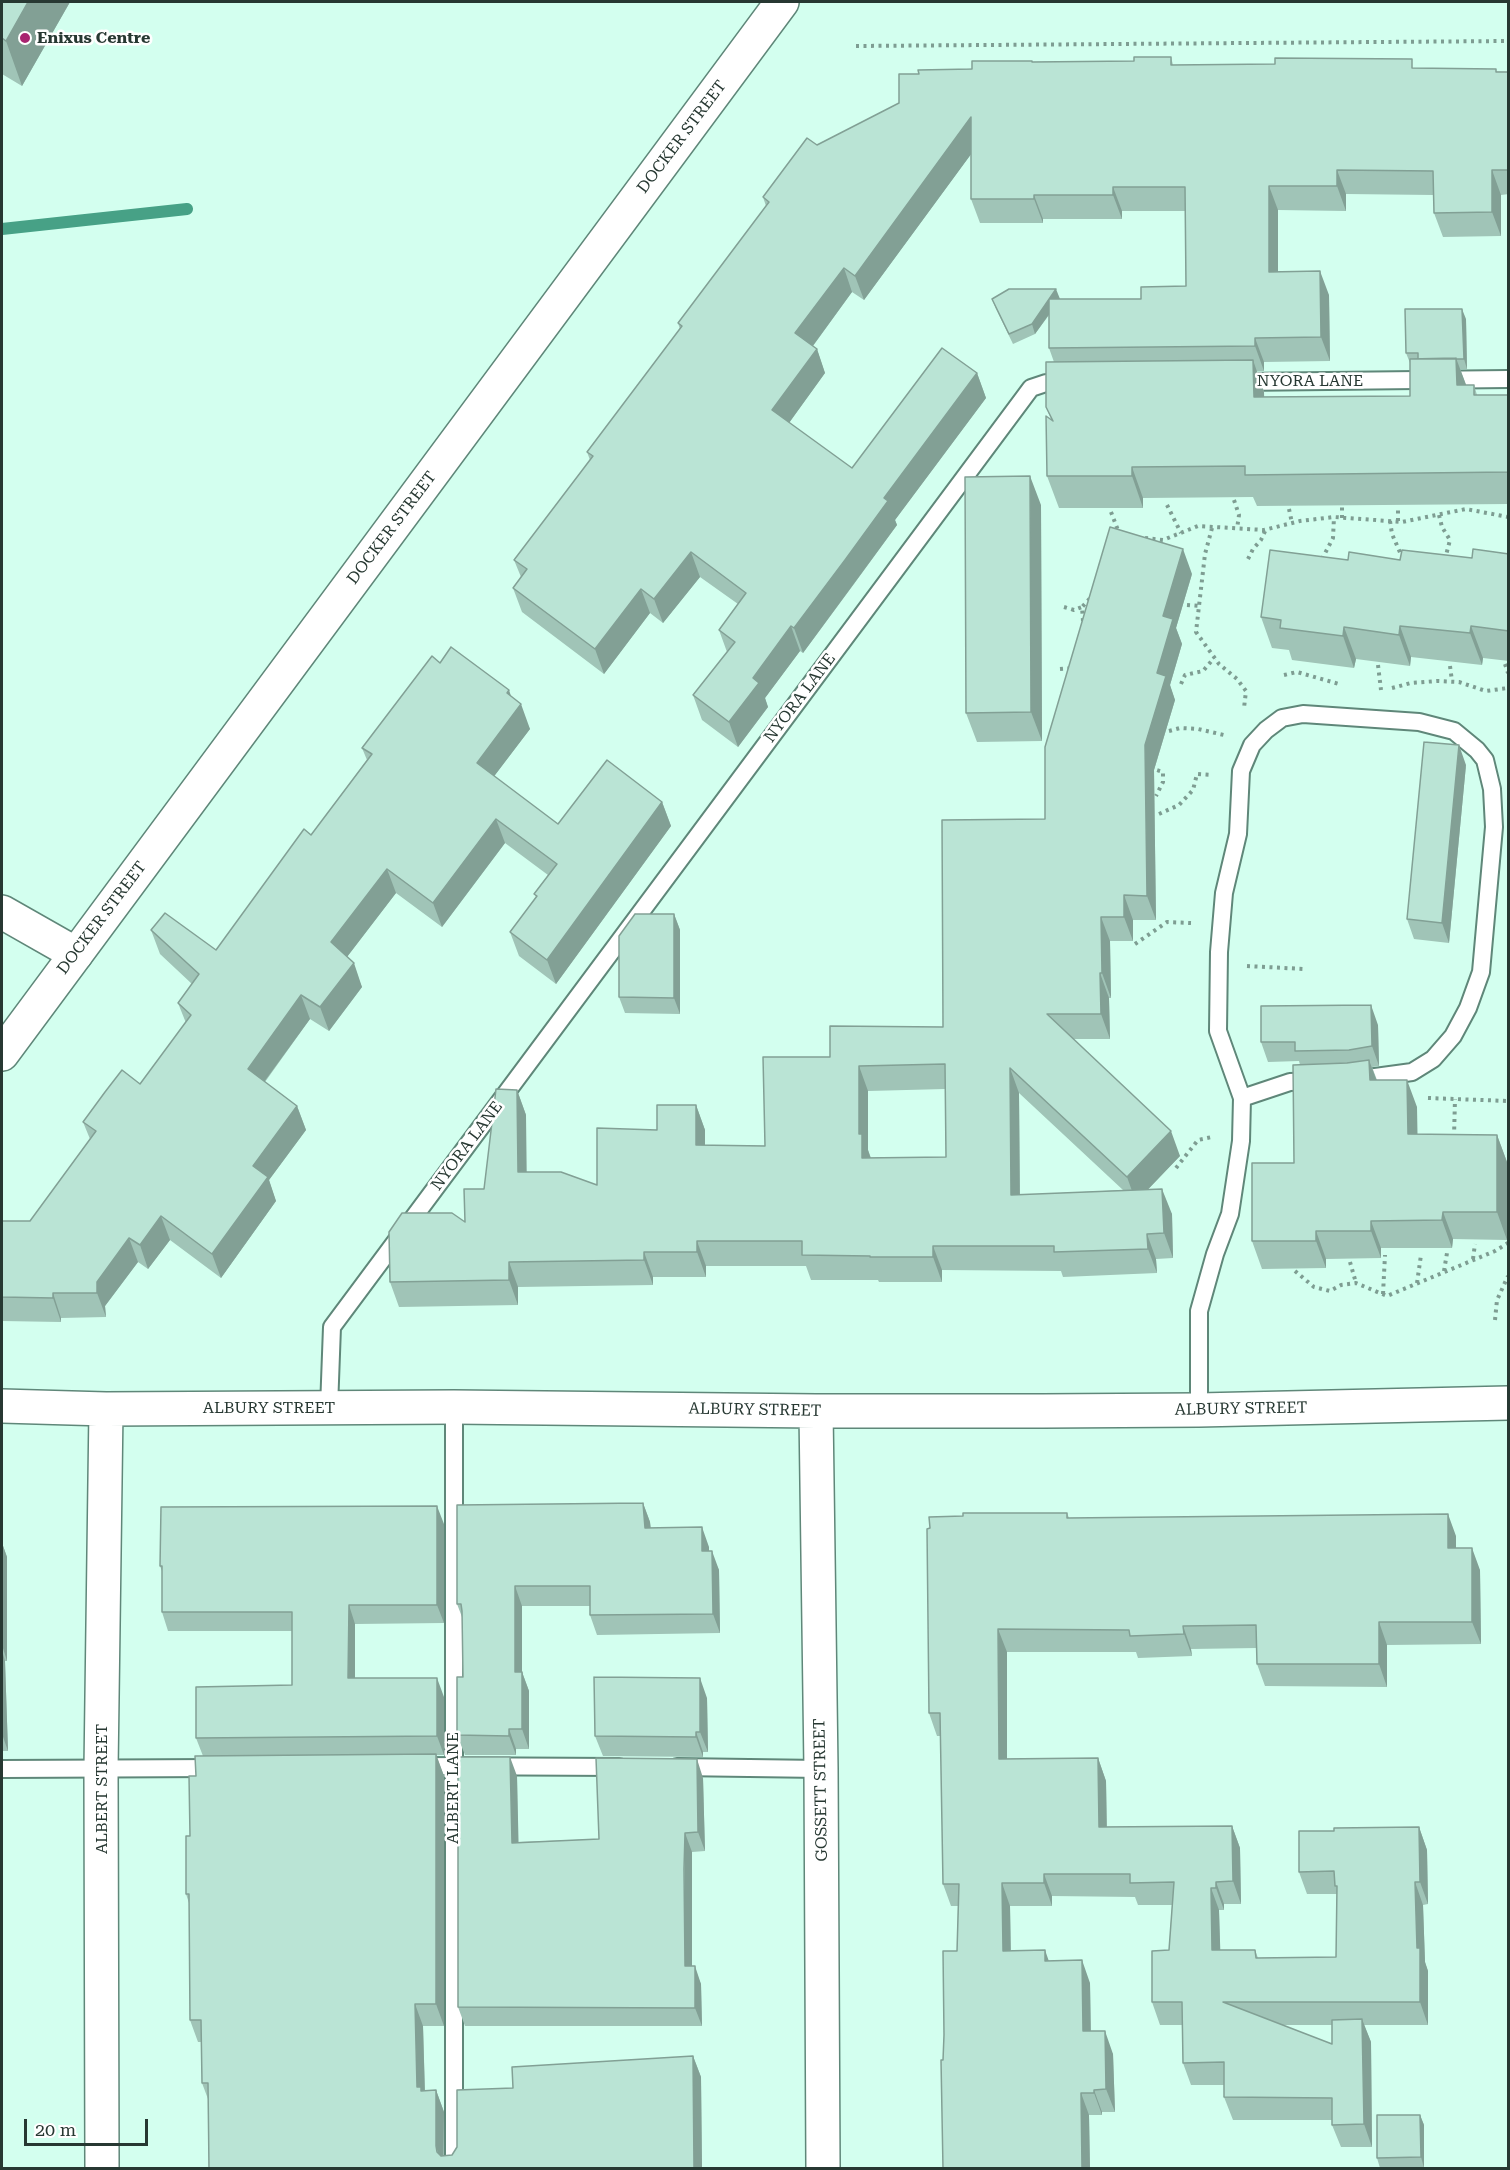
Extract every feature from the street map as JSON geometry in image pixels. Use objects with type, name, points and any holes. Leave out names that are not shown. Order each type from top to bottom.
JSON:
[{"type":"street","name":"DOCKER STREET","points":[[2,1054],[782,2]]},
{"type":"street","points":[[2,912],[76,954]]},
{"type":"street","name":"ALBURY STREET","points":[[2,1406],[106,1409],[454,1407],[816,1411],[1199,1410],[1509,1403]]},
{"type":"street","name":"ALBERT STREET","points":[[102,2169],[101,1769],[106,1409]]},
{"type":"street","name":"GOSSETT STREET","points":[[816,1411],[823,2169]]},
{"type":"lane","name":"NYORA LANE","points":[[1219,382],[1509,379]]},
{"type":"lane","name":"NYORA LANE","points":[[329,1408],[332,1327],[1031,388],[1046,383],[1089,383]]},
{"type":"lane","points":[[1199,1410],[1199,1311],[1215,1254],[1230,1214],[1242,1131],[1242,1098],[1218,1031],[1219,965],[1224,892],[1238,834],[1241,771],[1254,742],[1282,718],[1303,714],[1419,722],[1454,730],[1485,760],[1492,789],[1494,827],[1480,972],[1468,1008],[1453,1036],[1433,1059],[1412,1072],[1357,1080],[1290,1082],[1242,1098]]},
{"type":"lane","name":"ALBERT LANE","points":[[454,1407],[452,1765],[454,2169]]},
{"type":"lane","points":[[405,1766],[631,1767]]},
{"type":"lane","points":[[2,1769],[237,1767]]},
{"type":"lane","points":[[666,1767],[821,1768]]},
{"type":"path","points":[[856,46],[1509,41]]},
{"type":"path","points":[[1342,518],[1342,498],[1351,498]]},
{"type":"path","points":[[1234,500],[1239,515],[1237,529]]},
{"type":"path","points":[[1453,500],[1454,512]]},
{"type":"path","points":[[1167,505],[1181,533]]},
{"type":"path","points":[[1398,508],[1398,521]]},
{"type":"path","points":[[1289,509],[1292,523]]},
{"type":"path","points":[[1142,538],[1163,540],[1198,526],[1266,529],[1334,517],[1398,521],[1466,509],[1509,517]]},
{"type":"path","points":[[1111,512],[1121,537],[1117,537]]},
{"type":"path","points":[[1439,514],[1442,527],[1450,540],[1442,567]]},
{"type":"path","points":[[1320,566],[1333,538],[1334,517]]},
{"type":"path","points":[[1390,521],[1392,534],[1405,563]]},
{"type":"path","points":[[1212,528],[1206,554],[1196,632],[1214,658],[1237,679],[1246,691],[1244,712],[1266,730]]},
{"type":"path","points":[[1248,559],[1266,529]]},
{"type":"path","points":[[1064,607],[1074,610],[1082,607],[1098,590]]},
{"type":"path","points":[[1093,594],[1102,600]]},
{"type":"path","points":[[1187,605],[1200,606]]},
{"type":"path","points":[[1082,607],[1084,624]]},
{"type":"path","points":[[1083,614],[1089,617]]},
{"type":"path","points":[[1180,684],[1185,675],[1203,671],[1214,658]]},
{"type":"path","points":[[1073,668],[1077,660]]},
{"type":"path","points":[[1505,664],[1509,673]]},
{"type":"path","points":[[1378,665],[1382,690]]},
{"type":"path","points":[[1450,666],[1452,681]]},
{"type":"path","points":[[1060,669],[1073,668]]},
{"type":"path","points":[[1073,668],[1077,676]]},
{"type":"path","points":[[1284,675],[1297,672],[1347,687]]},
{"type":"path","points":[[1374,692],[1411,683],[1452,681],[1486,691],[1509,688]]},
{"type":"path","points":[[1169,731],[1180,728],[1198,729],[1254,742]]},
{"type":"path","points":[[1143,766],[1163,772],[1162,782],[1156,796]]},
{"type":"path","points":[[1158,814],[1179,805],[1193,790],[1197,774],[1222,776],[1239,796]]},
{"type":"path","points":[[1135,944],[1167,922],[1222,923]]},
{"type":"path","points":[[1219,965],[1304,969]]},
{"type":"path","points":[[1425,1098],[1509,1101]]},
{"type":"path","points":[[1454,1140],[1455,1099]]},
{"type":"path","points":[[1176,1168],[1198,1140],[1242,1131]]},
{"type":"path","points":[[1295,1271],[1314,1287],[1330,1292],[1341,1285],[1356,1283],[1388,1296],[1509,1243]]},
{"type":"path","points":[[1473,1260],[1475,1244]]},
{"type":"path","points":[[1444,1272],[1447,1253]]},
{"type":"path","points":[[1417,1283],[1421,1255]]},
{"type":"path","points":[[1383,1294],[1385,1256]]},
{"type":"path","points":[[1350,1262],[1356,1283]]},
{"type":"path","points":[[1495,1320],[1497,1300],[1509,1276]]},
{"type":"building","points":[[2,2],[28,2],[6,41],[2,38]]},
{"type":"building","points":[[1134,57],[1171,57],[1171,65],[1275,64],[1275,58],[1412,59],[1412,68],[1496,69],[1496,72],[1509,72],[1509,170],[1492,170],[1492,212],[1434,213],[1433,171],[1337,170],[1337,186],[1269,186],[1269,272],[1320,271],[1321,337],[1255,338],[1255,346],[1049,348],[1049,299],[1141,299],[1141,287],[1186,286],[1185,187],[1113,187],[1113,195],[1034,195],[1034,199],[971,199],[971,117],[855,276],[844,268],[795,333],[817,349],[772,410],[852,468],[942,348],[977,373],[884,498],[888,501],[845,560],[794,628],[791,626],[753,678],[759,683],[729,722],[693,695],[735,642],[719,630],[746,593],[691,552],[654,599],[641,589],[595,649],[513,588],[527,569],[514,560],[593,456],[587,452],[682,326],[678,323],[769,202],[763,197],[807,138],[817,145],[899,103],[899,74],[919,74],[918,70],[972,69],[972,61],[1134,61]]},
{"type":"building","points":[[1009,289],[1056,289],[1032,324],[1009,334],[992,299]]},
{"type":"building","points":[[1405,309],[1462,309],[1464,359],[1418,359],[1418,353],[1406,353]]},
{"type":"building","points":[[1456,358],[1457,385],[1474,385],[1474,395],[1509,395],[1509,472],[1245,475],[1245,466],[1132,467],[1132,476],[1047,476],[1046,416],[1053,421],[1046,407],[1046,362],[1253,360],[1254,397],[1410,396],[1410,359]]},
{"type":"building","points":[[1030,476],[1031,712],[966,713],[965,477]]},
{"type":"building","points":[[1110,527],[1183,549],[1163,616],[1173,619],[1157,673],[1166,676],[1145,745],[1147,896],[1124,895],[1124,917],[1101,917],[1101,1014],[1047,1014],[1171,1131],[1127,1177],[1010,1068],[1011,1195],[1162,1189],[1164,1233],[1147,1234],[1148,1249],[1054,1252],[1054,1246],[933,1246],[933,1257],[870,1257],[802,1255],[802,1241],[697,1241],[697,1252],[644,1252],[644,1260],[509,1262],[509,1280],[390,1282],[389,1232],[402,1213],[452,1213],[465,1222],[464,1189],[484,1189],[496,1089],[517,1090],[518,1172],[561,1172],[597,1185],[597,1128],[657,1130],[657,1105],[696,1105],[696,1145],[765,1146],[763,1057],[830,1057],[830,1026],[943,1027],[942,820],[1045,819],[1045,747]],"holes":[[[945,1064],[946,1157],[862,1158],[862,1134],[859,1134],[859,1066]]]},
{"type":"building","points":[[1473,549],[1509,554],[1509,631],[1471,626],[1470,633],[1400,626],[1399,635],[1344,627],[1343,636],[1280,628],[1281,620],[1261,617],[1270,550],[1348,560],[1349,552],[1400,560],[1402,550],[1472,558]]},
{"type":"building","points":[[451,647],[509,690],[507,693],[521,704],[477,763],[558,824],[607,760],[662,802],[547,960],[510,932],[537,896],[534,894],[557,864],[496,819],[433,903],[387,869],[331,942],[354,963],[320,1007],[301,995],[248,1069],[297,1106],[253,1166],[268,1177],[212,1254],[161,1216],[140,1245],[129,1238],[97,1282],[97,1293],[53,1293],[53,1298],[2,1297],[2,1221],[30,1221],[96,1131],[83,1122],[122,1070],[140,1084],[191,1015],[178,1003],[199,974],[151,930],[165,913],[216,950],[304,829],[311,835],[372,754],[362,748],[432,656],[440,663]]},
{"type":"building","points":[[1424,742],[1459,745],[1442,923],[1407,919]]},
{"type":"building","points":[[635,914],[674,914],[674,998],[619,997],[619,936]]},
{"type":"building","points":[[1371,1005],[1372,1046],[1349,1050],[1295,1051],[1295,1042],[1261,1042],[1261,1006]]},
{"type":"building","points":[[1369,1060],[1370,1080],[1407,1080],[1408,1134],[1497,1135],[1497,1212],[1443,1212],[1442,1220],[1371,1221],[1371,1231],[1316,1231],[1316,1241],[1252,1241],[1252,1163],[1294,1163],[1293,1065]]},
{"type":"building","points":[[643,1503],[645,1528],[702,1527],[702,1551],[712,1551],[713,1614],[590,1615],[590,1586],[515,1586],[515,1672],[522,1672],[522,1729],[509,1729],[509,1736],[457,1735],[457,1677],[463,1677],[462,1611],[461,1604],[457,1604],[457,1505]]},
{"type":"building","points":[[437,1506],[437,1605],[349,1605],[348,1678],[437,1678],[437,1736],[196,1738],[196,1687],[292,1685],[292,1612],[162,1612],[161,1507]]},
{"type":"building","points":[[963,1513],[1067,1513],[1067,1518],[1448,1514],[1448,1548],[1472,1548],[1472,1622],[1379,1622],[1379,1664],[1257,1664],[1256,1625],[1183,1626],[1184,1634],[1130,1636],[1129,1630],[998,1629],[999,1759],[1098,1758],[1099,1827],[1232,1826],[1233,1881],[1216,1882],[1216,1888],[1211,1888],[1212,1950],[1255,1950],[1256,1958],[1336,1957],[1337,1886],[1335,1886],[1334,1871],[1299,1872],[1299,1831],[1334,1831],[1334,1828],[1419,1827],[1420,1882],[1415,1882],[1417,1948],[1420,1948],[1420,2002],[1223,2002],[1332,2044],[1332,2020],[1362,2019],[1364,2124],[1332,2125],[1332,2098],[1224,2097],[1224,2062],[1183,2063],[1182,2002],[1152,2002],[1152,1951],[1169,1950],[1174,1882],[1130,1883],[1130,1874],[1044,1874],[1044,1883],[1002,1883],[1003,1951],[1045,1950],[1045,1961],[1082,1960],[1083,2031],[1105,2031],[1106,2089],[1094,2090],[1094,2093],[1081,2093],[1082,2169],[943,2169],[941,2060],[943,2060],[944,2035],[943,1951],[957,1951],[959,1884],[943,1884],[940,1713],[929,1713],[927,1529],[930,1528],[929,1517],[963,1516]]},
{"type":"building","points":[[594,1677],[700,1678],[700,1732],[696,1732],[696,1737],[595,1736]]},
{"type":"building","points":[[436,1754],[436,2004],[415,2004],[417,2087],[421,2087],[421,2091],[436,2090],[437,2152],[441,2156],[452,2155],[457,2147],[457,2090],[513,2088],[512,2067],[693,2056],[694,2169],[209,2169],[208,2083],[202,2083],[201,2020],[190,2020],[186,1836],[190,1836],[189,1776],[196,1776],[195,1756]]},
{"type":"building","points":[[458,1757],[510,1757],[512,1843],[599,1839],[596,1758],[697,1759],[698,1832],[685,1833],[684,1869],[685,1966],[695,1966],[695,2008],[458,2007]]},
{"type":"building","points":[[1377,2115],[1420,2115],[1421,2157],[1377,2158]]},
{"type":"waterway","points":[[2,229],[187,209]]},
{"type":"place","name":"Enixus Centre","points":[[25,38]]}]
